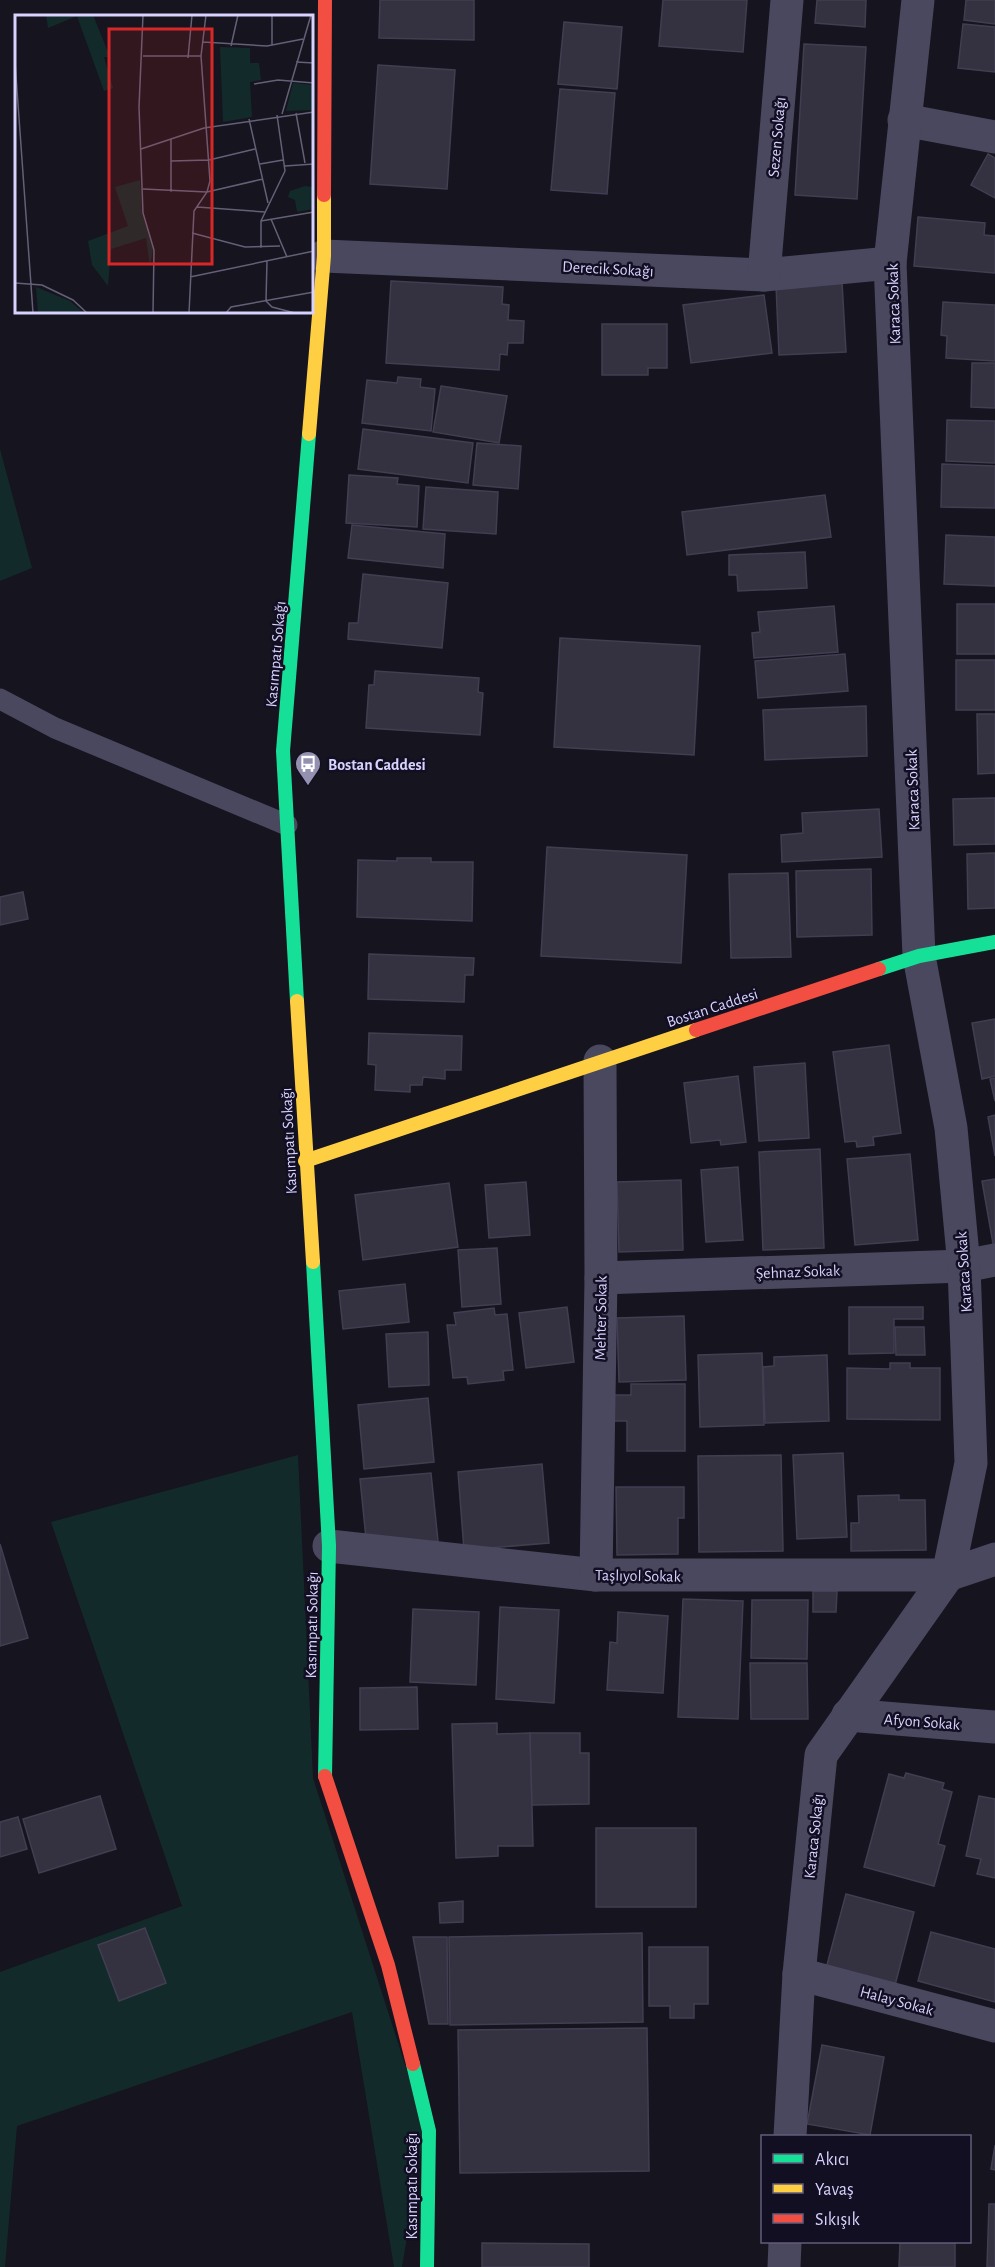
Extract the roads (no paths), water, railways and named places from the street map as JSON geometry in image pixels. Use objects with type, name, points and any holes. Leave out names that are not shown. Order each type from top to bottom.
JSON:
[{"type":"street","name":"Kasımpatı Sokağı","points":[[325,0],[324,256],[283,751],[329,1546],[325,1778],[388,1965],[429,2131],[427,2267]]},
{"type":"street","name":"Sezen Sokağı","points":[[764,275],[787,0]]},
{"type":"street","name":"Karaca Sokak","points":[[918,0],[890,263],[920,956],[951,1128],[979,1263],[972,1463],[948,1575]]},
{"type":"street","points":[[904,120],[995,136]]},
{"type":"street","name":"Derecik Sokağı","points":[[324,256],[764,275],[890,263]]},
{"type":"street","name":"Bostan Caddesi","points":[[306,1161],[920,956],[995,942]]},
{"type":"street","name":"Mehter Sokak","points":[[596,1575],[601,1278],[600,1061]]},
{"type":"street","name":"Şehnaz Sokak","points":[[601,1278],[979,1263]]},
{"type":"street","name":"Taşlıyol Sokak","points":[[329,1546],[596,1575],[948,1575],[995,1559]]},
{"type":"street","name":"Karaca Sokağı","points":[[790,2135],[799,1974],[821,1755],[948,1575]]},
{"type":"street","name":"Afyon Sokak","points":[[849,1716],[995,1727]]},
{"type":"street","name":"Halay Sokak","points":[[799,1974],[995,2026]]},
{"type":"street","points":[[784,2267],[785,2243]]},
{"type":"lane","points":[[0,699],[55,728],[287,825]]},
{"type":"place","name":"Bostan Caddesi","points":[[308,787]]}]
